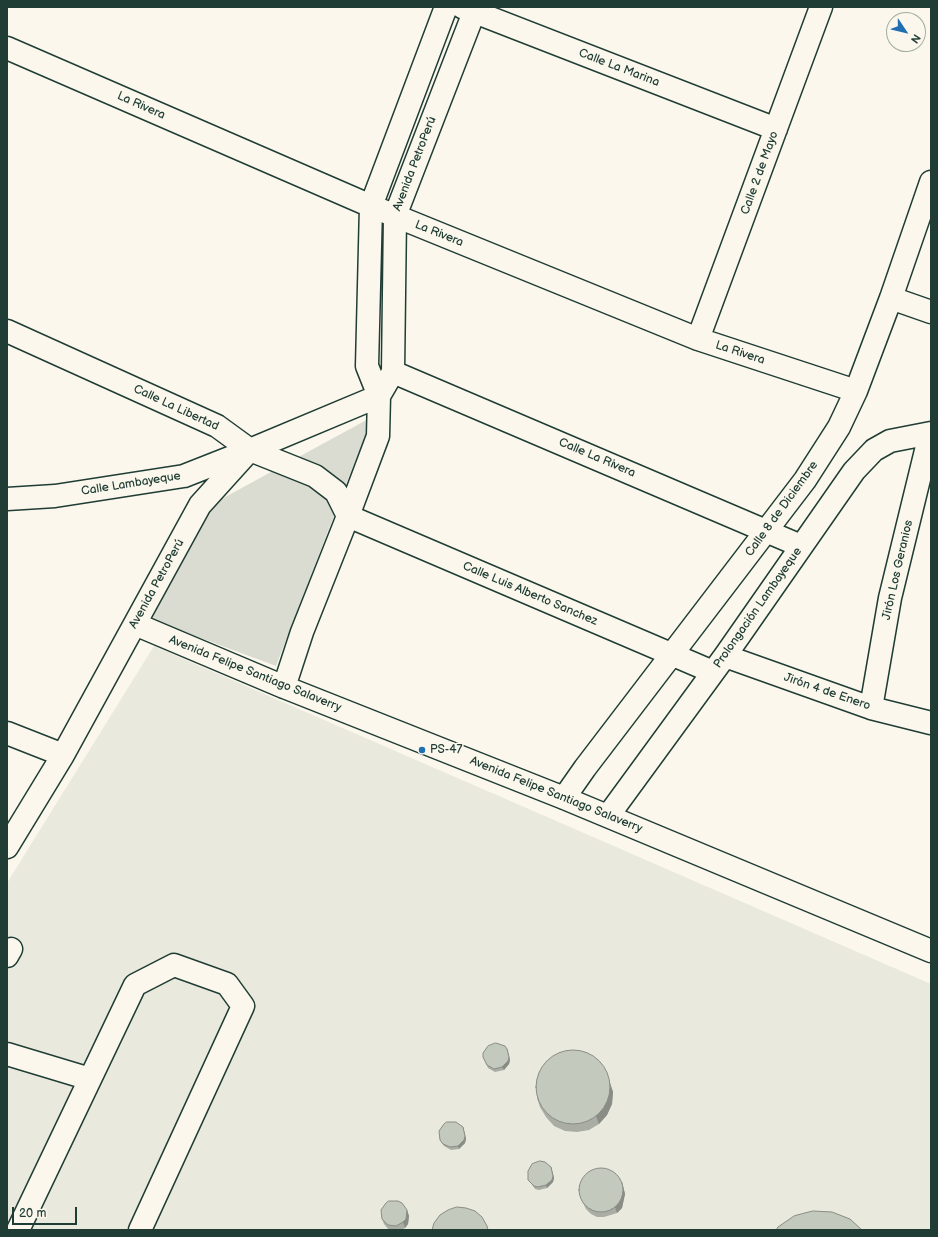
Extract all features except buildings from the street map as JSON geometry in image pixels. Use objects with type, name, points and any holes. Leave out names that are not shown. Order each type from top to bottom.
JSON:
[{"type":"street","name":"Avenida PetroPerú","points":[[284,687],[302,632],[378,436],[379,396],[367,366],[371,206],[446,7]]},
{"type":"street","name":"Calle 2 de Mayo","points":[[698,339],[821,7]]},
{"type":"street","name":"Avenida PetroPerú","points":[[7,848],[63,756],[200,505],[250,450],[379,396],[393,372],[395,216],[471,9]]},
{"type":"street","name":"Calle La Marina","points":[[471,9],[776,129]]},
{"type":"street","name":"La Rivera","points":[[7,48],[371,206],[698,339],[856,391]]},
{"type":"street","name":"Calle 8 de Diciembre","points":[[564,798],[585,768],[805,480],[839,427],[856,391],[891,298],[931,182]]},
{"type":"street","points":[[891,298],[931,312]]},
{"type":"street","name":"Calle La Libertad","points":[[7,331],[217,426],[250,450],[315,476],[336,492],[348,516]]},
{"type":"street","name":"Calle La Rivera","points":[[393,372],[801,546]]},
{"type":"street","name":"Prolongación Lambayeque","points":[[608,816],[719,664],[854,471],[874,450],[890,441],[931,433]]},
{"type":"street","name":"Jirón Los Geranios","points":[[871,708],[890,598],[931,433]]},
{"type":"street","name":"Calle Lambayeque","points":[[7,499],[55,496],[184,476],[250,450]]},
{"type":"street","name":"Calle Luis Alberto Sanchez","points":[[348,516],[672,655],[719,664]]},
{"type":"street","name":"Avenida Felipe Santiago Salaverry","points":[[135,624],[284,687],[608,816],[931,952]]},
{"type":"street","name":"Jirón 4 de Enero","points":[[719,664],[871,708],[931,723]]},
{"type":"street","points":[[7,733],[63,756]]},
{"type":"street","points":[[18,1230],[135,985],[174,964],[227,984],[243,1006],[140,1230]]},
{"type":"street","points":[[7,1054],[90,1079]]},
{"type":"shaded area","points":[[372,417],[276,666],[144,617],[205,508]]},
{"type":"shaded area","points":[[154,646],[931,984],[931,1230],[7,1230],[7,883]]},
{"type":"place","name":"PS-47","points":[[422,750]]}]
